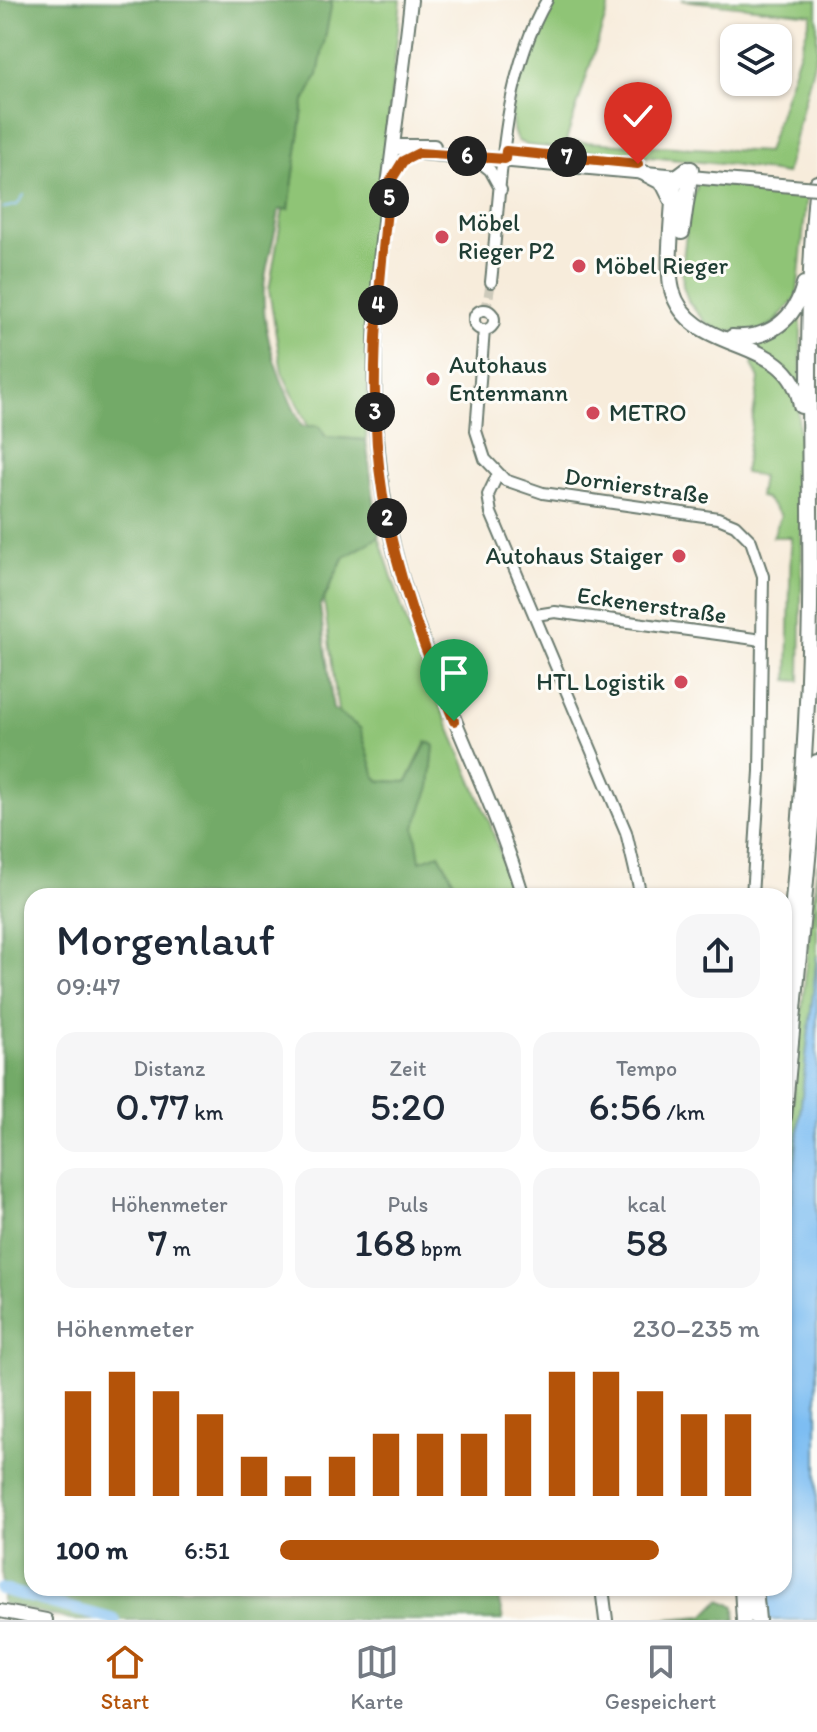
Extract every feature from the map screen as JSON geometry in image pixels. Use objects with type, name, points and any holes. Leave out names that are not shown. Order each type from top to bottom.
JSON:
[{"type":"highway","points":[[640,171],[663,183],[674,206]]},
{"type":"highway","points":[[687,172],[674,206],[670,275],[681,309],[708,333],[762,353],[784,367],[798,392],[808,440]]},
{"type":"highway","points":[[687,172],[678,278],[684,300],[702,324],[724,335],[741,338],[771,330],[795,309],[810,259]]},
{"type":"highway","points":[[792,899],[806,731],[810,606],[810,259],[817,186]]},
{"type":"highway","points":[[792,1031],[817,762]]},
{"type":"highway","points":[[744,1596],[749,1618]]},
{"type":"highway","points":[[749,1618],[754,1596]]},
{"type":"main road","points":[[411,0],[390,182],[375,379],[377,442],[385,508],[422,641],[493,811],[520,888]]},
{"type":"main road","points":[[397,120],[403,135],[419,148],[471,156],[505,155],[524,161],[687,172]]},
{"type":"main road","points":[[394,146],[817,186]]},
{"type":"main road","points":[[390,182],[403,161],[419,148]]},
{"type":"main road","points":[[603,1596],[606,1620]]},
{"type":"main road","points":[[0,1611],[46,1620]]},
{"type":"street","points":[[491,282],[518,65],[547,0]]},
{"type":"street","points":[[471,156],[490,170],[501,190]]},
{"type":"street","points":[[501,190],[511,173],[524,161]]},
{"type":"street","points":[[484,330],[476,431],[485,459],[498,474],[488,495],[490,510],[626,832],[639,888]]},
{"type":"street","name":"Dornierstraße","points":[[498,474],[527,490],[712,517],[735,525],[751,541],[760,561],[762,640],[760,771],[753,888]]},
{"type":"street","name":"Eckenerstraße","points":[[536,615],[555,612],[762,640]]},
{"type":"green space","points":[[0,0],[332,2],[318,75],[304,102],[289,209],[279,210],[266,270],[266,325],[280,377],[302,426],[319,426],[326,437],[366,440],[379,537],[343,558],[320,606],[333,709],[360,728],[375,776],[380,781],[407,782],[427,742],[434,745],[430,787],[415,827],[420,861],[439,854],[458,888],[24,888],[24,1596],[498,1596],[503,1620],[72,1620],[2,1604]]},
{"type":"green space","points":[[330,0],[401,0],[371,295],[366,440],[325,437],[319,427],[308,426],[282,372],[269,290],[283,209],[289,208],[304,101],[318,74]]},
{"type":"green space","points":[[552,0],[611,0],[566,141],[767,152],[785,96],[792,96],[792,75],[812,14],[681,0],[817,0],[817,50],[786,174],[731,165],[526,145],[518,141],[512,111],[522,70]]},
{"type":"green space","points":[[698,183],[791,191],[791,196],[807,194],[797,297],[768,329],[723,332],[706,323],[689,303],[683,286],[682,268],[689,209]]},
{"type":"green space","points":[[801,307],[801,385],[741,341]]},
{"type":"green space","points":[[757,354],[778,366],[798,405],[802,549],[800,681],[788,680],[791,537],[773,537],[781,515],[765,498],[759,497],[762,476],[744,473],[759,379],[752,364]]},
{"type":"green space","points":[[379,537],[413,642],[489,821],[512,888],[458,888],[439,854],[420,862],[414,827],[430,787],[434,745],[426,742],[407,782],[380,781],[375,776],[360,728],[338,712],[324,600],[343,558]]},
{"type":"green space","points":[[817,863],[817,956],[792,1189],[792,1106]]},
{"type":"green space","points":[[720,1600],[735,1606],[736,1620],[653,1620],[704,1616]]},
{"type":"water","points":[[817,956],[817,1620],[767,1620],[767,1596],[792,1596],[792,1189]]},
{"type":"waterway","points":[[3,208],[17,205],[24,195]]},
{"type":"waterway","points":[[0,1589],[24,1595]]},
{"type":"waterway","points":[[26,1596],[115,1620]]},
{"type":"tunnel","points":[[486,311],[491,282]]},
{"type":"place","name":"Möbel Rieger P2","points":[[442,237]]},
{"type":"place","name":"Möbel Rieger","points":[[579,266]]},
{"type":"place","name":"Autohaus Entenmann","points":[[433,379]]},
{"type":"place","name":"METRO","points":[[593,413]]},
{"type":"place","name":"Autohaus Staiger","points":[[679,556]]},
{"type":"place","name":"HTL Logistik","points":[[681,682]]},
{"type":"route","points":[[454,721],[411,610],[387,520],[379,469],[375,411],[376,343],[390,182],[403,161],[419,153],[505,159],[506,151],[638,164]]}]
